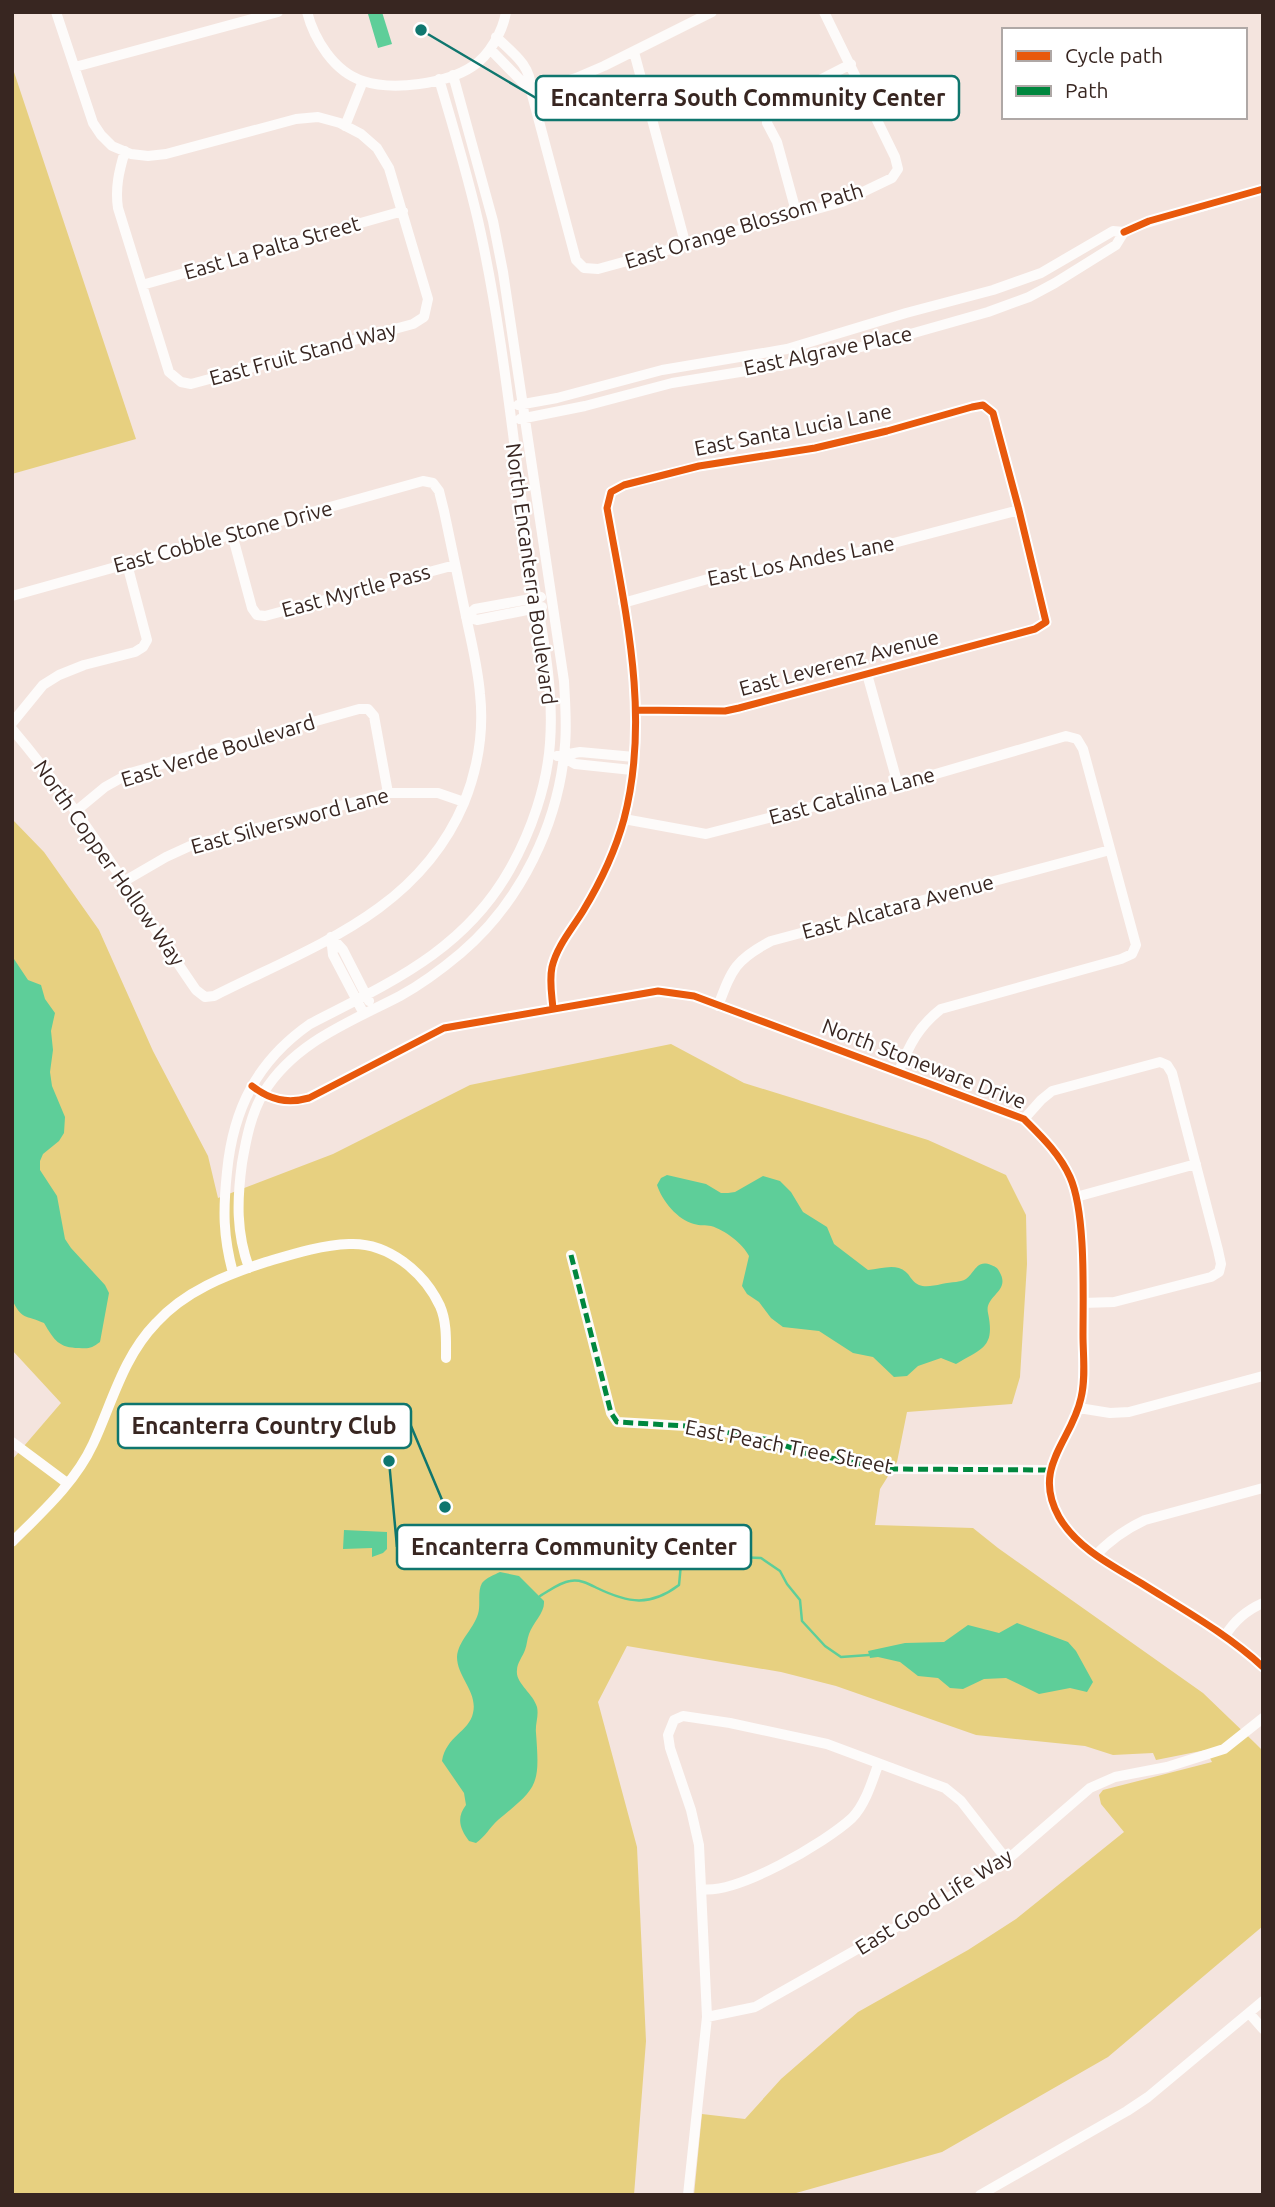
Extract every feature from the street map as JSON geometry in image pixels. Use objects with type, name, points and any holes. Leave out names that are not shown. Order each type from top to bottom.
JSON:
[{"type":"street","points":[[56,12],[93,122],[112,146],[148,156],[166,154],[296,119],[318,117],[361,134],[377,148],[389,168],[403,211]]},
{"type":"street","points":[[75,66],[278,12]]},
{"type":"street","points":[[307,12],[312,32],[330,59],[363,81],[406,86],[437,80],[473,66],[491,48],[505,20],[506,12]]},
{"type":"street","points":[[530,91],[576,78],[712,12]]},
{"type":"street","points":[[797,215],[777,142],[767,123],[768,114],[775,103],[851,64],[824,12]]},
{"type":"street","points":[[496,37],[524,66],[531,79],[530,91]]},
{"type":"street","points":[[491,48],[530,91]]},
{"type":"street","points":[[634,52],[686,246]]},
{"type":"street","name":"East Orange Blossom Path","points":[[530,91],[576,260],[584,268],[598,269],[842,202],[892,178],[898,169],[895,157],[851,64]]},
{"type":"street","name":"North Encanterra Boulevard","points":[[248,1268],[239,1231],[240,1186],[245,1143],[262,1094],[281,1069],[301,1050],[324,1034],[421,983],[462,952],[489,924],[514,892],[534,857],[551,818],[563,757],[564,681],[497,239],[453,75]]},
{"type":"street","name":"North Encanterra Boulevard","points":[[233,1273],[224,1232],[227,1172],[234,1124],[259,1073],[295,1034],[415,969],[450,942],[496,891],[515,860],[531,823],[549,756],[550,698],[481,232],[437,80]]},
{"type":"street","points":[[345,126],[363,81]]},
{"type":"street","points":[[125,151],[116,195],[142,285]]},
{"type":"street","name":"East Algrave Place","points":[[508,407],[557,398],[662,370],[786,349],[1018,282],[1054,266],[1114,231],[1124,232],[1149,221],[1263,189]]},
{"type":"street","name":"East La Palta Street","points":[[142,285],[403,211]]},
{"type":"street","name":"East Fruit Stand Way","points":[[142,285],[169,372],[181,382],[191,384],[413,324],[424,317],[428,309],[428,299],[403,211]]},
{"type":"street","name":"East Algrave Place","points":[[510,421],[586,406],[672,383],[790,364],[996,310],[1029,297],[1116,244],[1124,232]]},
{"type":"street","points":[[906,313],[913,333]]},
{"type":"street","name":"East Santa Lucia Lane","points":[[624,603],[607,508],[611,492],[624,485],[699,466],[815,448],[983,405],[993,413],[1019,510]]},
{"type":"street","name":"East Cobble Stone Drive","points":[[12,596],[424,481],[433,483],[439,491],[455,565]]},
{"type":"street","name":"East Los Andes Lane","points":[[624,603],[723,575],[828,560],[1019,510]]},
{"type":"street","name":"East Leverenz Avenue","points":[[637,710],[725,710],[1035,629],[1046,622],[1019,510]]},
{"type":"street","name":"East Myrtle Pass","points":[[232,534],[251,608],[257,615],[265,616],[455,565]]},
{"type":"street","points":[[12,723],[43,685],[60,675],[84,665],[135,652],[143,647],[147,640],[127,564]]},
{"type":"street","points":[[369,1012],[343,950],[331,937],[386,904],[425,868],[454,827],[473,781],[482,721],[480,692],[455,565]]},
{"type":"street","points":[[466,617],[475,609],[551,600]]},
{"type":"street","points":[[553,1009],[552,967],[561,945],[607,868],[624,819],[634,757],[637,710],[624,603]]},
{"type":"street","points":[[867,674],[898,785]]},
{"type":"street","name":"East Verde Boulevard","points":[[76,811],[105,787],[130,773],[359,709],[368,709],[374,716],[388,793]]},
{"type":"street","name":"North Copper Hollow Way","points":[[12,729],[76,811],[196,990],[205,997],[214,996],[331,937]]},
{"type":"street","name":"East Catalina Lane","points":[[624,819],[706,834],[898,785],[1066,736],[1077,739],[1083,749],[1110,850]]},
{"type":"street","points":[[549,756],[563,757],[580,752],[634,757]]},
{"type":"street","points":[[563,757],[575,764],[632,770]]},
{"type":"street","name":"East Silversword Lane","points":[[123,883],[190,846],[388,793],[438,793],[464,802]]},
{"type":"street","points":[[900,1071],[916,1033],[925,1021],[941,1009],[1132,954],[1136,945],[1110,850]]},
{"type":"street","name":"East Alcatara Avenue","points":[[718,1006],[737,963],[750,952],[771,941],[1110,850]]},
{"type":"street","name":"North Stoneware Drive","points":[[252,1086],[262,1094],[295,1102],[309,1098],[444,1028],[658,991],[694,996],[1024,1119],[1046,1142],[1070,1177],[1080,1226],[1084,1378],[1079,1408],[1058,1446],[1051,1471],[1051,1494],[1059,1516],[1072,1536],[1096,1555],[1225,1636],[1263,1667]]},
{"type":"street","points":[[1024,1119],[1052,1091],[1160,1062],[1167,1065],[1172,1073],[1218,1250],[1221,1264],[1219,1272],[1211,1277],[1133,1298],[1083,1303]]},
{"type":"street","points":[[1076,1197],[1196,1164]]},
{"type":"street","points":[[12,1542],[67,1483],[93,1445],[115,1389],[141,1342],[157,1322],[205,1286],[233,1273],[322,1247],[351,1244],[374,1246],[396,1257],[420,1275],[442,1312],[446,1333],[446,1358]]},
{"type":"street","name":"East Peach Tree Street","points":[[571,1255],[611,1413],[617,1422],[685,1426],[736,1434],[770,1440],[805,1453],[888,1469],[1051,1471]]},
{"type":"street","points":[[1079,1408],[1110,1413],[1129,1412],[1263,1376]]},
{"type":"street","points":[[12,1442],[67,1483]]},
{"type":"street","points":[[1096,1555],[1109,1541],[1145,1520],[1263,1488]]},
{"type":"street","points":[[1225,1636],[1232,1624],[1263,1603]]},
{"type":"street","points":[[688,2195],[707,2017],[699,1845],[691,1810],[670,1748],[668,1735],[674,1720],[683,1716],[773,1731],[827,1744],[945,1788],[961,1801],[1007,1860]]},
{"type":"street","name":"East Good Life Way","points":[[707,2017],[755,2007],[921,1914],[1007,1860],[1090,1788],[1115,1777],[1167,1767],[1224,1749],[1263,1718]]},
{"type":"street","points":[[701,1889],[713,1891],[768,1871],[835,1830],[853,1817],[867,1794],[878,1765]]},
{"type":"street","points":[[980,2195],[1127,2112],[1263,2001]]},
{"type":"street","points":[[1249,2013],[1263,2029]]},
{"type":"shaded area","points":[[382,12],[392,44],[378,48],[368,14]]},
{"type":"shaded area","points":[[12,66],[136,439],[12,474]]},
{"type":"shaded area","points":[[12,819],[44,852],[99,930],[153,1051],[208,1156],[218,1198],[333,1154],[470,1085],[671,1044],[744,1083],[928,1140],[1006,1175],[1026,1215],[1027,1264],[1020,1377],[1012,1404],[907,1412],[897,1462],[880,1489],[875,1525],[973,1528],[1203,1693],[1263,1751],[1263,1926],[1108,2057],[942,2152],[789,2195],[694,2195],[702,2114],[745,2119],[781,2079],[858,2012],[968,1950],[1016,1919],[1124,1832],[1101,1804],[1099,1795],[1103,1790],[1212,1762],[1206,1750],[1156,1760],[1153,1753],[1113,1755],[1085,1746],[976,1735],[836,1686],[781,1672],[627,1646],[598,1702],[637,1847],[646,2041],[634,2195],[12,2195],[12,1460],[61,1403],[12,1350]]},
{"type":"shaded area","points":[[12,956],[28,980],[41,985],[45,999],[55,1013],[51,1031],[53,1050],[50,1072],[52,1086],[65,1117],[64,1133],[59,1141],[43,1154],[40,1170],[57,1196],[65,1239],[109,1293],[100,1342],[88,1348],[62,1345],[44,1323],[21,1314],[12,1299]]},
{"type":"shaded area","points":[[667,1175],[706,1184],[721,1193],[735,1192],[763,1176],[780,1181],[791,1192],[803,1212],[827,1227],[834,1244],[868,1270],[899,1268],[919,1285],[932,1286],[962,1281],[979,1265],[995,1267],[1002,1278],[1002,1284],[988,1307],[988,1340],[980,1350],[956,1364],[941,1358],[918,1366],[907,1376],[894,1377],[873,1357],[853,1353],[819,1331],[783,1327],[771,1318],[759,1302],[747,1294],[742,1286],[749,1256],[738,1242],[711,1226],[688,1222],[667,1203],[657,1185],[661,1178]]},
{"type":"shaded area","points":[[344,1530],[387,1532],[387,1549],[372,1557],[372,1548],[343,1549]]},
{"type":"shaded area","points":[[500,1572],[519,1576],[544,1601],[543,1610],[529,1634],[517,1670],[519,1679],[537,1707],[537,1764],[534,1784],[529,1792],[476,1843],[469,1841],[460,1823],[466,1805],[464,1793],[442,1761],[448,1746],[467,1725],[473,1713],[473,1698],[460,1671],[458,1651],[478,1614],[482,1583]]},
{"type":"shaded area","points":[[1017,1623],[1068,1642],[1093,1682],[1087,1692],[1070,1688],[1039,1694],[1006,1678],[984,1679],[963,1689],[950,1688],[938,1678],[918,1676],[900,1662],[870,1658],[868,1651],[905,1643],[944,1642],[968,1625],[999,1633]]},
{"type":"waterway","points":[[540,1596],[562,1583],[574,1581],[584,1582],[619,1597],[648,1600],[679,1585],[681,1564],[693,1552],[707,1560],[723,1564],[737,1557],[761,1558],[780,1571],[800,1600],[802,1621],[825,1646],[841,1657],[869,1655]]},
{"type":"marked path","points":[[571,1255],[611,1413],[617,1422],[686,1426],[736,1434],[770,1440],[805,1453],[888,1469],[1051,1470]]},
{"type":"cycle path","points":[[1124,232],[1149,221],[1263,189]]},
{"type":"cycle path","points":[[553,1009],[551,978],[554,959],[612,855],[624,819],[632,780],[635,702],[627,624],[607,508],[611,492],[624,485],[699,466],[815,448],[972,407],[983,405],[993,413],[1046,622],[1035,629],[739,708],[725,711],[637,710]]},
{"type":"cycle path","points":[[252,1086],[279,1100],[309,1098],[444,1028],[658,991],[694,996],[1024,1119],[1050,1146],[1066,1169],[1075,1192],[1081,1232],[1083,1383],[1076,1413],[1051,1469],[1049,1483],[1059,1517],[1085,1547],[1219,1632],[1263,1667]]},
{"type":"place","name":"Encanterra South Community Center","points":[[421,30]]},
{"type":"place","name":"Encanterra Community Center","points":[[389,1461]]},
{"type":"place","name":"Encanterra Country Club","points":[[445,1507]]}]
